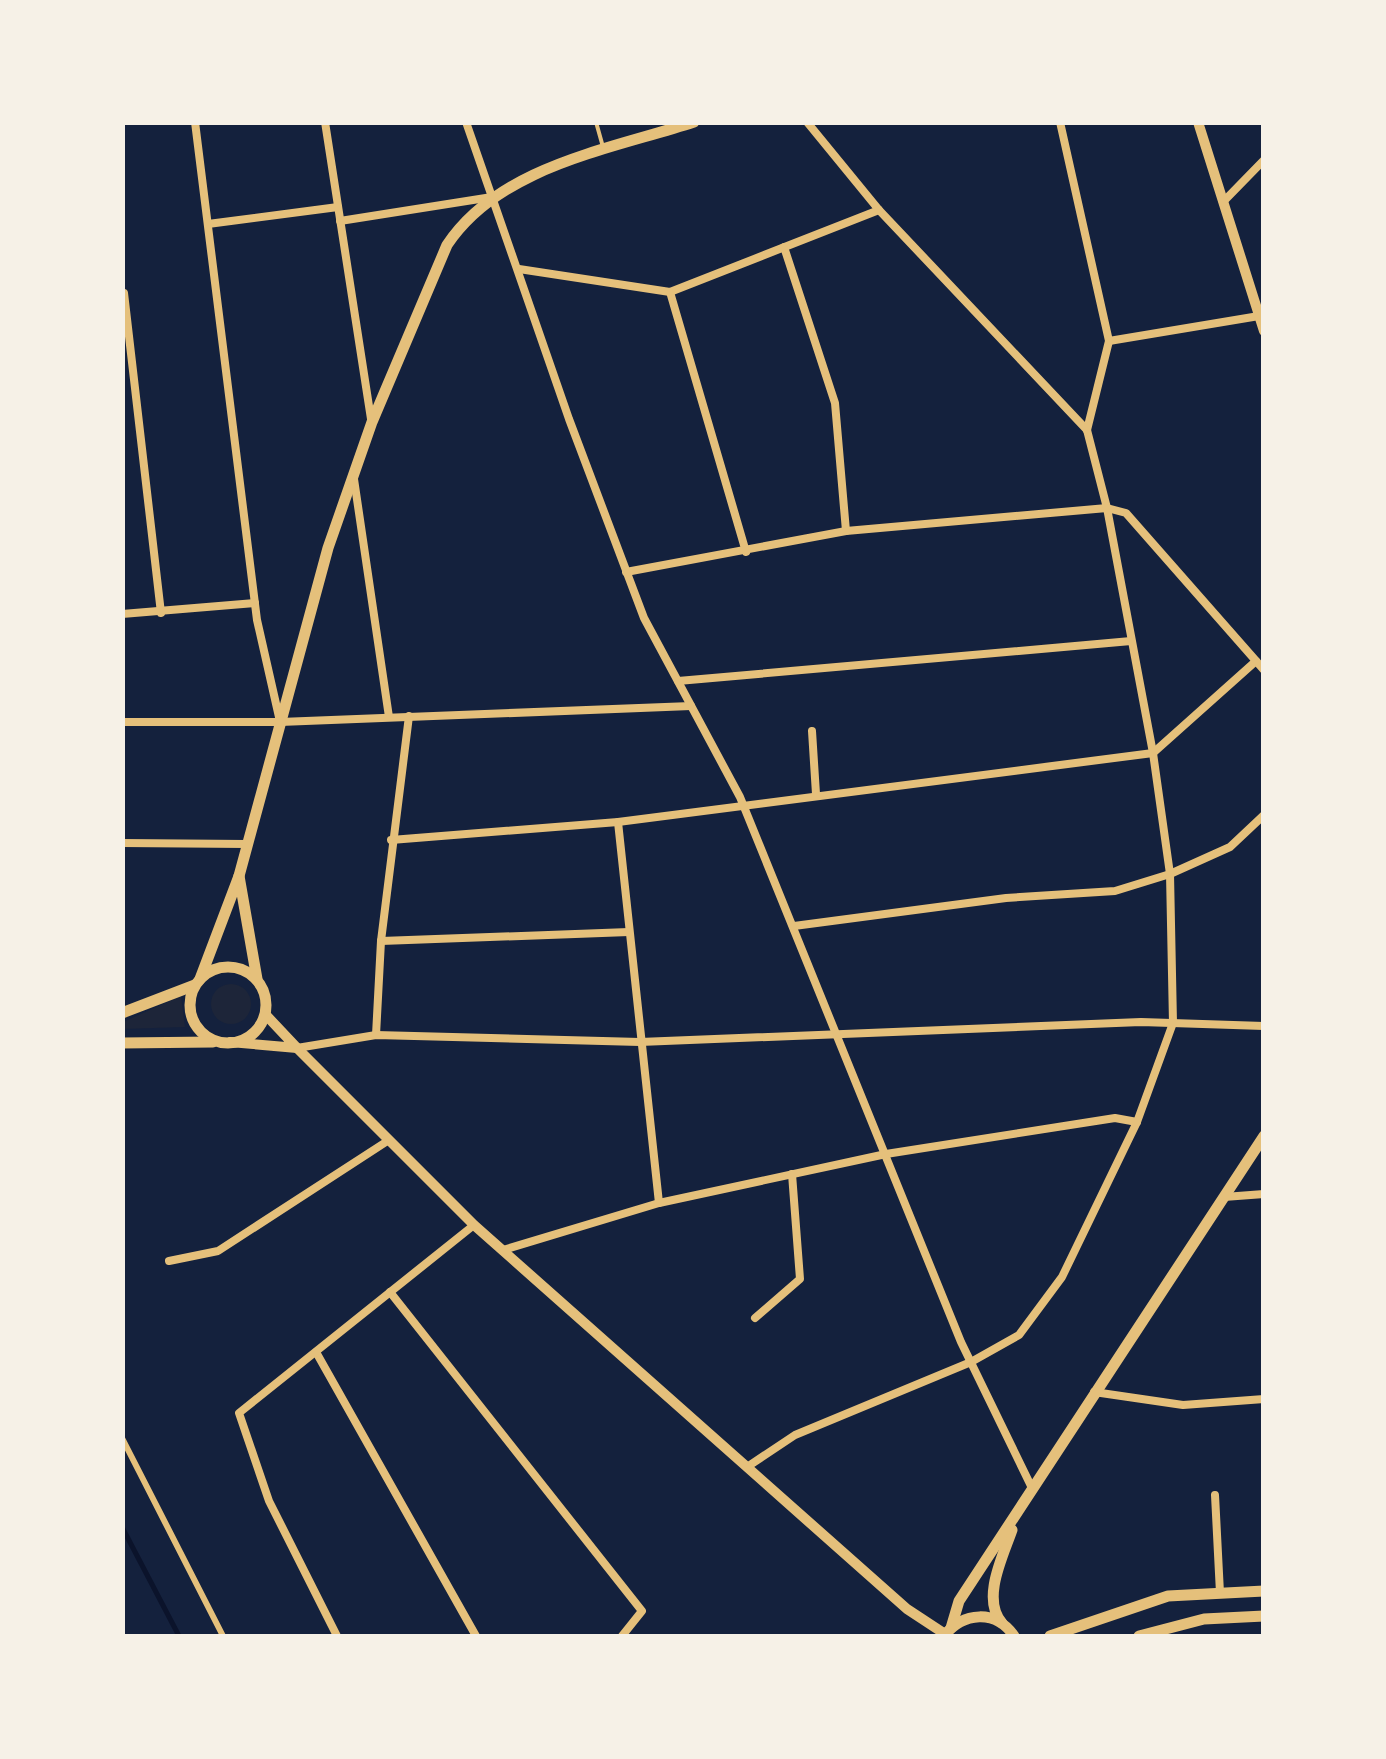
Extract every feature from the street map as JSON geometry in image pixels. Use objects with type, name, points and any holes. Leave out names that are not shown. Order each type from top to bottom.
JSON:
[{"type":"main road","points":[[224,1042],[207,1037],[192,1019],[190,1008],[197,982],[238,876],[313,600],[372,422],[447,246],[464,221],[515,183],[694,122]]},
{"type":"main road","points":[[122,1043],[224,1042],[252,1035],[265,1014],[267,1002],[257,979],[238,876]]},
{"type":"main road","points":[[122,1014],[222,967],[247,971],[257,979]]},
{"type":"main road","points":[[947,1633],[959,1601],[1264,1136]]},
{"type":"main road","points":[[1014,1636],[1002,1623],[994,1603],[996,1576],[1016,1517]]},
{"type":"main road","points":[[1050,1636],[1168,1596],[1264,1590]]},
{"type":"main road","points":[[947,1633],[978,1616],[1002,1623]]},
{"type":"main road","points":[[1140,1636],[1204,1619],[1264,1616]]},
{"type":"street","points":[[195,122],[255,603],[280,722]]},
{"type":"street","points":[[325,122],[372,422]]},
{"type":"street","points":[[466,122],[568,420],[644,618],[742,804],[971,1362],[1032,1489]]},
{"type":"street","points":[[747,1467],[796,1435],[971,1362],[1019,1336],[1062,1277],[1137,1122],[1174,1023],[1170,874],[1153,753],[1108,508],[1086,430],[878,210],[807,122]]},
{"type":"street","points":[[1060,122],[1109,341],[1086,430]]},
{"type":"street","points":[[1198,122],[1264,331]]},
{"type":"street","points":[[1223,202],[1264,160]]},
{"type":"street","points":[[340,221],[492,197]]},
{"type":"street","points":[[208,224],[338,207]]},
{"type":"street","points":[[519,269],[670,292],[878,210]]},
{"type":"street","points":[[784,247],[835,403],[846,531]]},
{"type":"street","points":[[670,292],[746,552]]},
{"type":"street","points":[[124,293],[161,614]]},
{"type":"street","points":[[1109,341],[1259,316]]},
{"type":"street","points":[[354,476],[389,717]]},
{"type":"street","points":[[626,572],[846,531],[1108,508],[1126,512],[1264,670]]},
{"type":"street","points":[[122,614],[161,614],[255,603]]},
{"type":"street","points":[[678,681],[1131,640]]},
{"type":"street","points":[[392,840],[618,822],[1153,753],[1256,662]]},
{"type":"street","points":[[122,722],[280,722],[691,706]]},
{"type":"street","points":[[376,1035],[380,941],[408,716]]},
{"type":"street","points":[[812,730],[816,794]]},
{"type":"street","points":[[794,926],[1006,898],[1115,891],[1170,874],[1230,848],[1264,816]]},
{"type":"street","points":[[618,822],[658,1203]]},
{"type":"street","points":[[122,843],[247,844]]},
{"type":"street","points":[[380,941],[629,932]]},
{"type":"street","points":[[265,1014],[474,1225],[907,1609],[947,1633]]},
{"type":"street","points":[[224,1042],[297,1048],[376,1035],[640,1042],[1174,1023],[1264,1026]]},
{"type":"street","points":[[502,1250],[658,1203],[886,1154],[1115,1118],[1137,1122]]},
{"type":"street","points":[[170,1261],[218,1251],[389,1140]]},
{"type":"street","points":[[755,1318],[800,1279],[792,1174]]},
{"type":"street","points":[[1224,1197],[1264,1194]]},
{"type":"street","points":[[337,1636],[268,1501],[240,1413],[474,1225]]},
{"type":"street","points":[[390,1292],[642,1611],[623,1636]]},
{"type":"street","points":[[316,1352],[476,1636]]},
{"type":"street","points":[[1093,1392],[1183,1404],[1264,1399]]},
{"type":"street","points":[[122,1438],[223,1636]]},
{"type":"street","points":[[1215,1496],[1220,1593]]},
{"type":"lane","points":[[596,122],[604,152]]},
{"type":"shaded area","points":[[231,984],[245,990],[251,1004],[245,1018],[231,1024],[217,1018],[211,1004],[217,990]]},
{"type":"shaded area","points":[[181,996],[185,1027],[123,1029],[123,1022]]},
{"type":"waterway","points":[[122,1527],[179,1636]]}]
